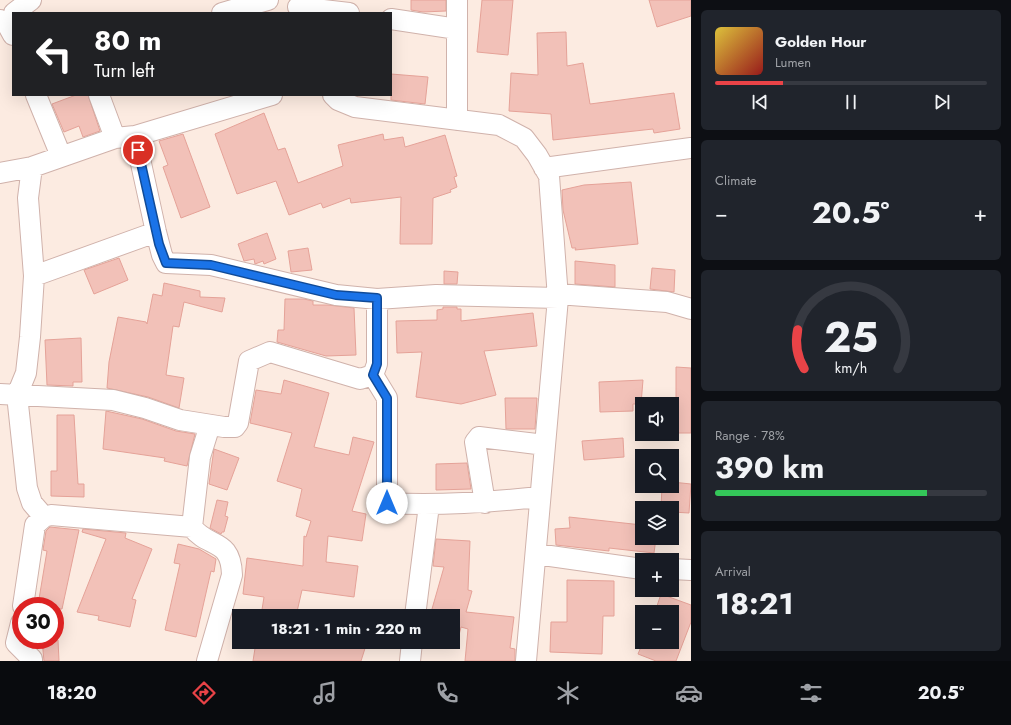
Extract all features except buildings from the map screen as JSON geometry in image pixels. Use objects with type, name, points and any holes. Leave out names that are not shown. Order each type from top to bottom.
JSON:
[{"type":"street","points":[[19,12],[31,0]]},
{"type":"street","points":[[226,12],[268,0]]},
{"type":"street","points":[[457,0],[457,120]]},
{"type":"street","points":[[297,7],[340,12]]},
{"type":"street","points":[[392,19],[457,29]]},
{"type":"street","points":[[36,96],[61,156]]},
{"type":"street","points":[[99,96],[115,138]]},
{"type":"street","points":[[0,173],[32,167],[115,138],[135,136],[269,96]]},
{"type":"street","points":[[334,96],[338,100],[355,107],[499,125],[524,138],[537,154],[549,176],[557,296],[526,661]]},
{"type":"street","points":[[135,136],[156,232],[162,255],[166,263],[211,265],[336,295],[377,298],[436,295],[557,296],[667,302],[691,309]]},
{"type":"street","points":[[544,168],[691,148]]},
{"type":"street","points":[[8,394],[26,373],[30,337],[34,276],[28,198],[32,167]]},
{"type":"street","points":[[34,276],[156,232]]},
{"type":"street","points":[[373,375],[377,364],[377,298]]},
{"type":"street","points":[[8,394],[113,400],[145,408],[180,420],[234,427],[238,423],[249,361],[270,352],[360,379],[373,375]]},
{"type":"street","points":[[373,375],[387,398],[387,503],[429,505],[485,503],[540,497]]},
{"type":"street","points":[[8,394],[27,488],[32,503],[44,517]]},
{"type":"street","points":[[207,661],[232,575],[231,562],[222,546],[198,535],[192,527],[200,457],[210,425]]},
{"type":"street","points":[[485,503],[475,442],[479,437],[545,445]]},
{"type":"street","points":[[416,609],[429,505]]},
{"type":"street","points":[[25,597],[35,525],[44,517],[51,515],[192,527]]},
{"type":"street","points":[[536,554],[635,568]]},
{"type":"street","points":[[679,569],[691,570]]},
{"type":"street","points":[[8,645],[32,659],[32,661]]},
{"type":"street","points":[[410,661],[411,649]]},
{"type":"route","points":[[138,150],[159,244],[166,263],[211,265],[336,295],[377,298],[377,364],[373,375],[387,398],[387,503]]}]
